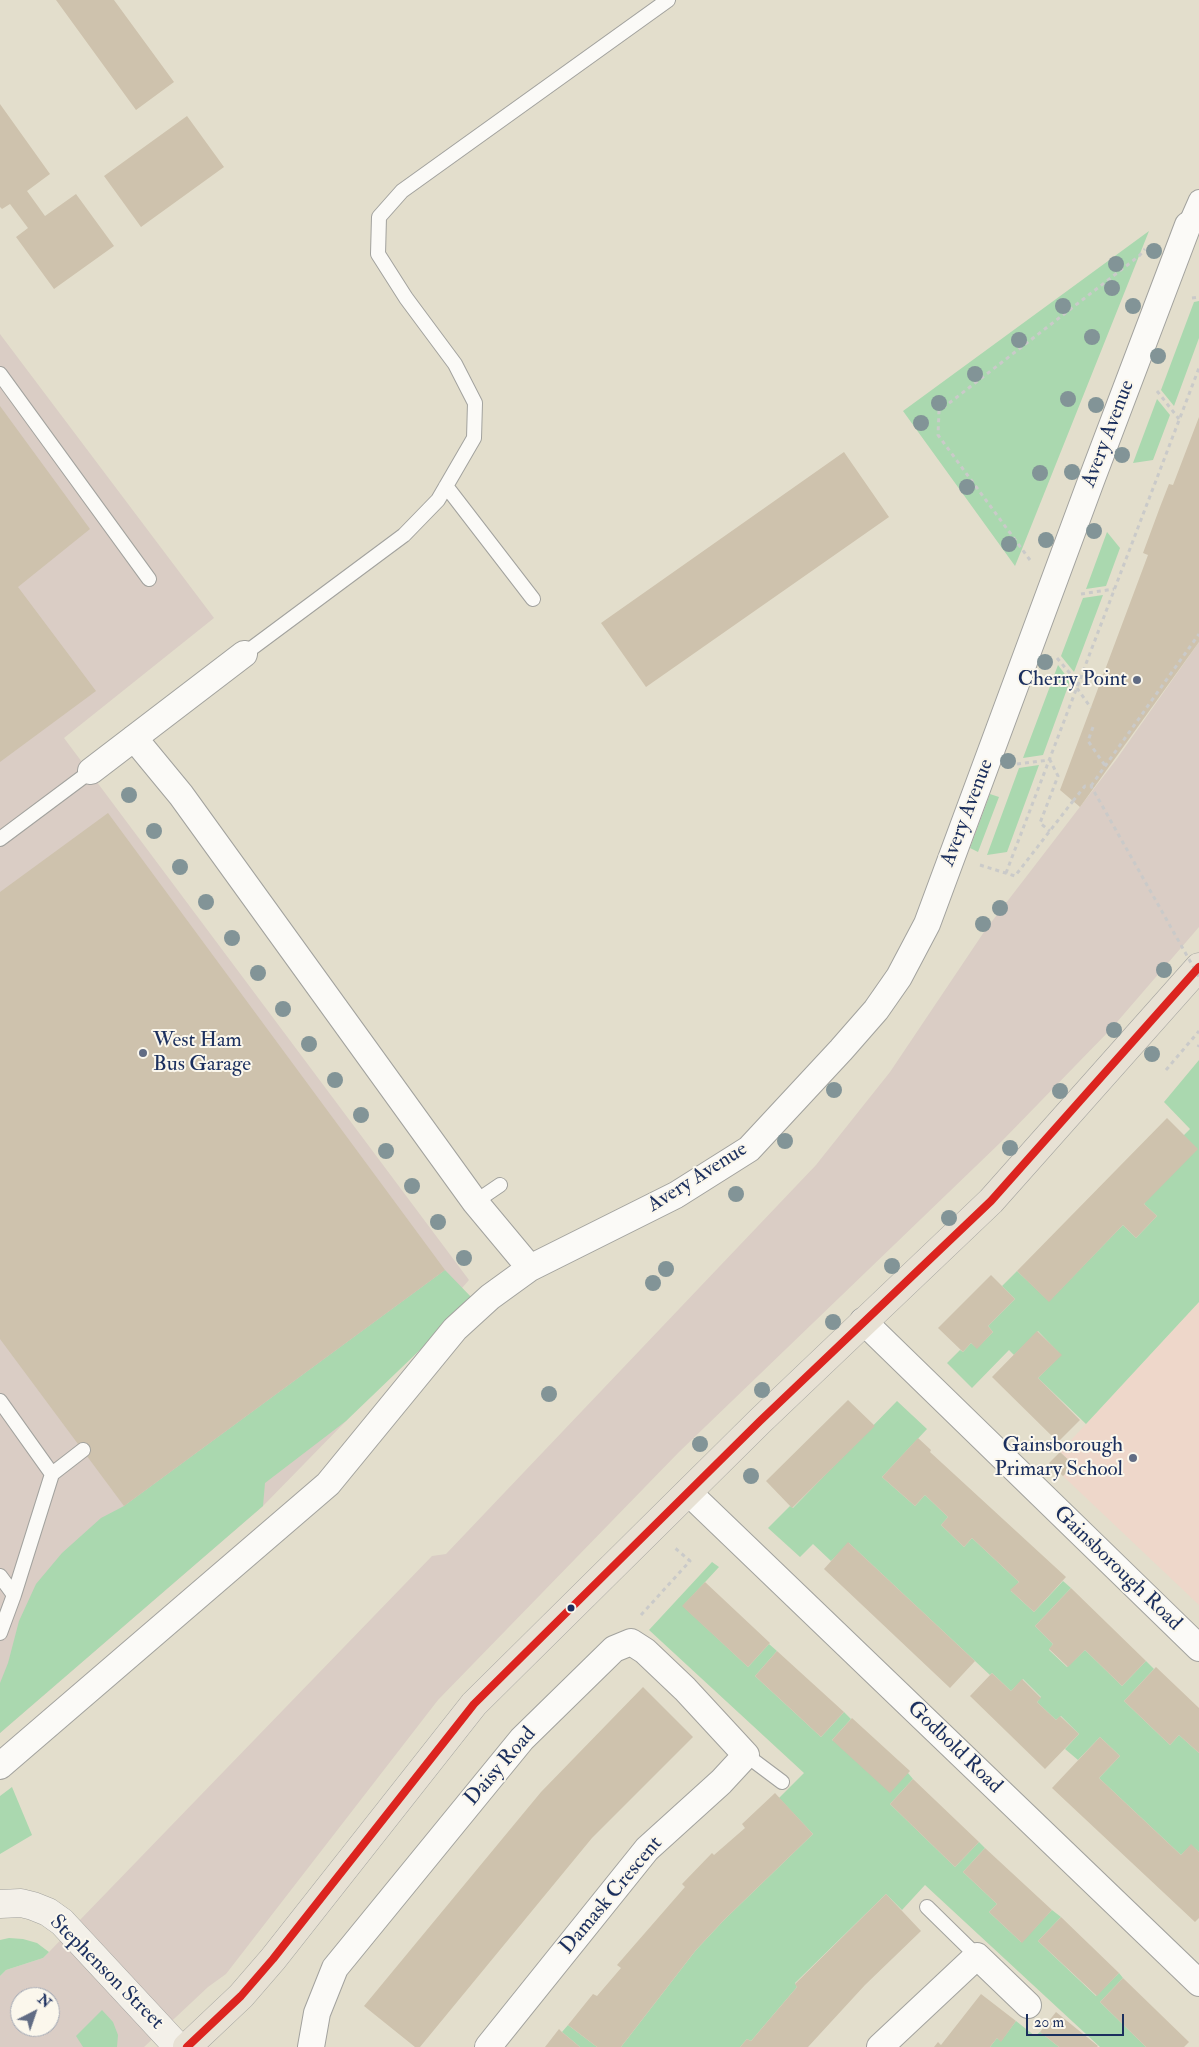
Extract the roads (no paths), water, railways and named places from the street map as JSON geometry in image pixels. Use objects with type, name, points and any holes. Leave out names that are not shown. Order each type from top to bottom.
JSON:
[{"type":"main road","points":[[187,2047],[241,1996],[273,1959],[474,1704],[688,1492],[991,1201],[1199,966]]},
{"type":"main road","name":"Stephenson Street","points":[[0,1904],[21,1903],[33,1906],[48,1912],[62,1922],[178,2047]]},
{"type":"street","name":"Avery Avenue","points":[[0,1766],[328,1484],[455,1329],[490,1297],[530,1268],[676,1196],[749,1148],[876,1010],[899,977],[927,924],[1051,589],[1199,200]]},
{"type":"street","points":[[91,771],[244,654]]},
{"type":"street","points":[[134,738],[182,795],[475,1202],[530,1268]]},
{"type":"street","name":"Gainsborough Road","points":[[863,1322],[1199,1648]]},
{"type":"street","name":"Godbold Road","points":[[688,1492],[1199,1983]]},
{"type":"street","name":"Daisy Road","points":[[311,2047],[317,2014],[335,1968],[522,1739],[614,1649],[631,1642],[645,1651],[686,1689],[746,1755]]},
{"type":"street","name":"Damask Crescent","points":[[488,2047],[647,1849],[721,1782],[746,1755]]},
{"type":"street","points":[[880,2047],[977,1956],[1028,2005]]},
{"type":"lane","points":[[244,654],[404,535],[438,500],[474,438],[475,403],[455,364],[406,298],[378,254],[380,217],[402,191],[668,0]]},
{"type":"lane","points":[[0,374],[149,579]]},
{"type":"lane","points":[[446,486],[533,599]]},
{"type":"lane","points":[[0,839],[91,771]]},
{"type":"lane","points":[[475,1202],[500,1185]]},
{"type":"lane","points":[[0,1401],[52,1474]]},
{"type":"lane","points":[[0,1632],[14,1595],[52,1474],[83,1450]]},
{"type":"lane","points":[[0,1576],[14,1595]]},
{"type":"lane","points":[[746,1755],[782,1782]]},
{"type":"lane","points":[[927,1907],[977,1956]]},
{"type":"place","name":"Cherry Point","points":[[1137,680]]},
{"type":"place","name":"West Ham Bus Garage","points":[[143,1053]]},
{"type":"place","name":"Gainsborough Primary School","points":[[1133,1458]]}]
